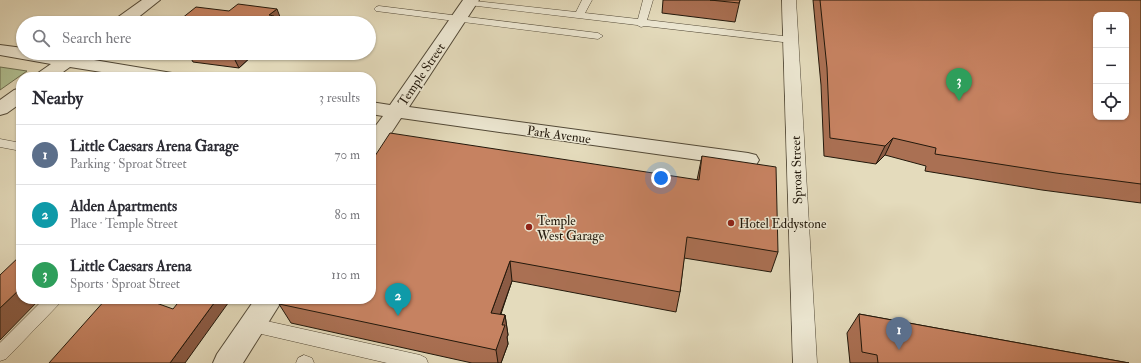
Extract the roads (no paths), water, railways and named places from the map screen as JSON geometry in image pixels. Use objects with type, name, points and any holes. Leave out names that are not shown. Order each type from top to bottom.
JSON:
[{"type":"street","points":[[129,16],[148,0]]},
{"type":"street","name":"Sproat Street","points":[[789,0],[805,363]]},
{"type":"street","name":"Temple Street","points":[[376,140],[470,1]]},
{"type":"street","points":[[0,50],[16,52]]},
{"type":"street","points":[[51,72],[68,60]]},
{"type":"street","points":[[86,60],[142,72]]},
{"type":"street","points":[[0,108],[16,97]]},
{"type":"street","name":"Park Avenue","points":[[376,109],[748,160]]},
{"type":"street","points":[[227,363],[267,304]]},
{"type":"lane","points":[[535,10],[540,0]]},
{"type":"lane","points":[[578,16],[587,0]]},
{"type":"lane","points":[[641,24],[648,0]]},
{"type":"lane","points":[[470,1],[641,24],[791,40]]},
{"type":"lane","points":[[379,9],[598,36]]},
{"type":"lane","points":[[0,143],[16,146]]},
{"type":"lane","points":[[0,354],[49,304]]},
{"type":"lane","points":[[253,325],[420,363]]},
{"type":"place","name":"Little Caesars Arena","points":[[959,101]]},
{"type":"place","name":"Hotel Eddystone","points":[[731,223]]},
{"type":"place","name":"Temple West Garage","points":[[529,227]]},
{"type":"place","name":"Alden Apartments","points":[[398,316]]},
{"type":"place","name":"Little Caesars Arena Garage","points":[[899,350]]}]
